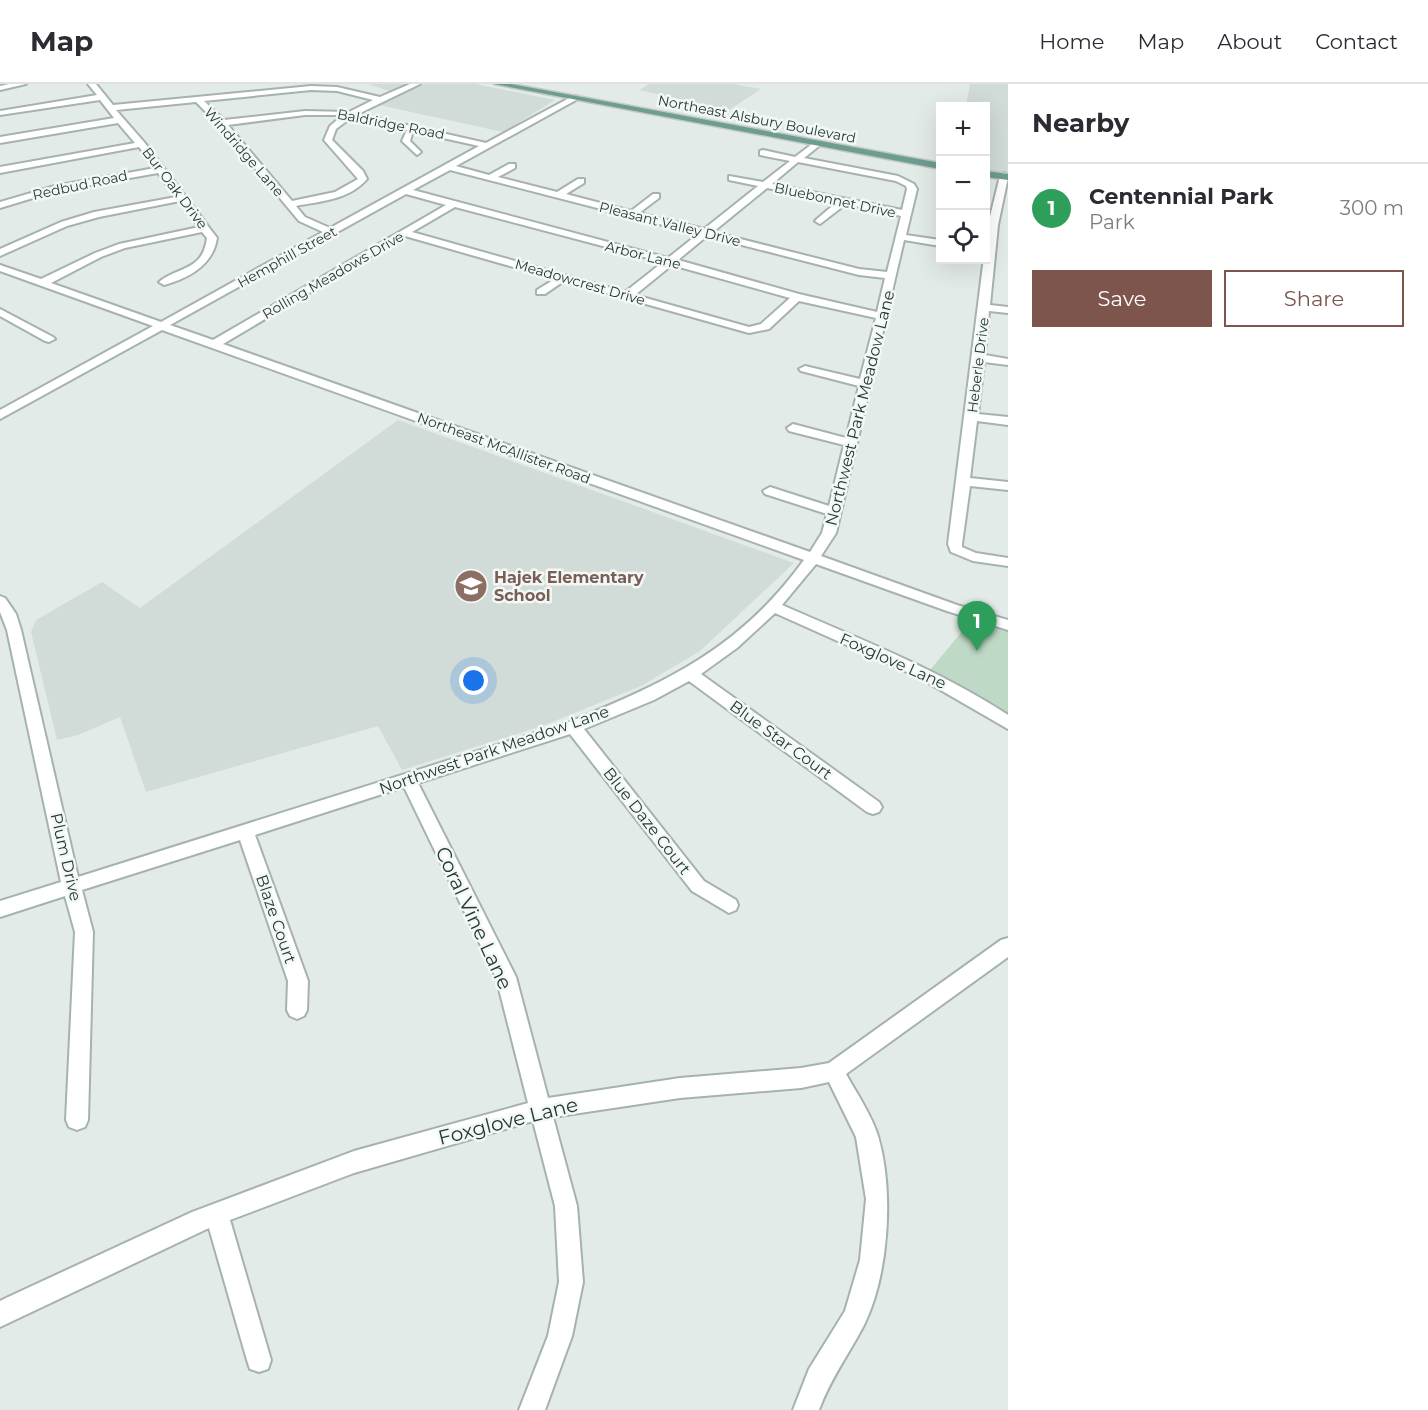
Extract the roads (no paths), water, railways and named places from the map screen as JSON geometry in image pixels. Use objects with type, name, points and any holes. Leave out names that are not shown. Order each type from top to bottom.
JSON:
[{"type":"main road","name":"Northeast Alsbury Boulevard","points":[[498,84],[936,165]]},
{"type":"main road","points":[[990,175],[1006,177]]},
{"type":"street","points":[[0,88],[22,84]]},
{"type":"street","name":"Bur Oak Drive","points":[[92,84],[212,238],[212,248],[207,257],[190,270],[164,282]]},
{"type":"street","points":[[289,204],[345,192],[363,178],[328,140],[335,125],[416,84]]},
{"type":"street","points":[[197,99],[311,88],[337,89],[382,100]]},
{"type":"street","points":[[0,113],[102,97]]},
{"type":"street","name":"Hemphill Street","points":[[0,415],[573,98]]},
{"type":"street","name":"Windridge Lane","points":[[111,108],[197,99],[222,123],[289,204],[312,225],[331,232]]},
{"type":"street","name":"Baldridge Road","points":[[222,123],[316,113],[352,116],[416,128],[488,146]]},
{"type":"street","points":[[0,140],[119,120]]},
{"type":"street","points":[[416,128],[408,133],[405,141],[417,152]]},
{"type":"street","points":[[0,170],[141,144]]},
{"type":"street","points":[[628,295],[816,144]]},
{"type":"street","points":[[763,153],[797,159]]},
{"type":"street","name":"Northwest Park Meadow Lane","points":[[0,909],[573,727],[639,700],[690,674],[744,634],[773,607],[815,559],[830,533],[833,512],[852,443],[912,189],[910,184],[898,179],[797,159]]},
{"type":"street","points":[[490,178],[512,166]]},
{"type":"street","name":"Pleasant Valley Drive","points":[[449,167],[858,272],[891,276]]},
{"type":"street","name":"Redbud Road","points":[[0,205],[55,189],[161,170]]},
{"type":"street","name":"Heberle Drive","points":[[990,242],[996,228],[997,198],[1006,177]]},
{"type":"street","name":"Bluebonnet Drive","points":[[732,178],[906,214]]},
{"type":"street","points":[[558,195],[581,181]]},
{"type":"street","name":"Arbor Lane","points":[[405,191],[797,297],[882,316]]},
{"type":"street","points":[[632,214],[656,196]]},
{"type":"street","points":[[0,252],[64,224],[97,214],[183,198]]},
{"type":"street","points":[[820,221],[843,202]]},
{"type":"street","name":"Rolling Meadows Drive","points":[[214,345],[452,205]]},
{"type":"street","points":[[42,283],[98,255],[122,246],[206,228]]},
{"type":"street","name":"Meadowcrest Drive","points":[[404,233],[755,330],[765,327],[797,297]]},
{"type":"street","points":[[900,237],[936,242]]},
{"type":"street","name":"Heberle Drive","points":[[986,264],[984,308],[964,481],[954,544],[960,552],[973,557],[1008,562]]},
{"type":"street","name":"Northeast McAllister Road","points":[[0,268],[952,608],[1008,625]]},
{"type":"street","points":[[541,292],[564,277]]},
{"type":"street","points":[[984,308],[1008,310]]},
{"type":"street","points":[[0,312],[50,339]]},
{"type":"street","points":[[978,358],[1008,362]]},
{"type":"street","points":[[805,369],[866,384]]},
{"type":"street","points":[[971,417],[1008,421]]},
{"type":"street","points":[[793,428],[852,443]]},
{"type":"street","points":[[964,481],[1008,486]]},
{"type":"street","points":[[770,490],[833,512]]},
{"type":"street","name":"Plum Drive","points":[[0,601],[9,615],[7,632],[84,932],[77,1120]]},
{"type":"street","name":"Foxglove Lane","points":[[773,607],[947,685],[981,704],[1008,723]]},
{"type":"street","name":"Blue Star Court","points":[[690,674],[873,807]]},
{"type":"street","name":"Blue Daze Court","points":[[573,727],[698,886],[729,906]]},
{"type":"street","name":"Coral Vine Lane","points":[[408,779],[506,977],[566,1206],[571,1282],[560,1336],[532,1410]]},
{"type":"street","name":"Blaze Court","points":[[245,830],[298,981],[297,1010]]},
{"type":"street","name":"Foxglove Lane","points":[[0,1315],[14,1306],[217,1214],[354,1162],[541,1109],[680,1088],[801,1078],[834,1071],[1008,946]]},
{"type":"street","points":[[806,1410],[818,1378],[855,1317],[872,1260],[877,1199],[867,1136],[834,1071]]},
{"type":"street","points":[[217,1214],[259,1360]]},
{"type":"place","name":"Hajek Elementary School","points":[[471,586]]},
{"type":"place","name":"Centennial Park","points":[[977,651]]}]
